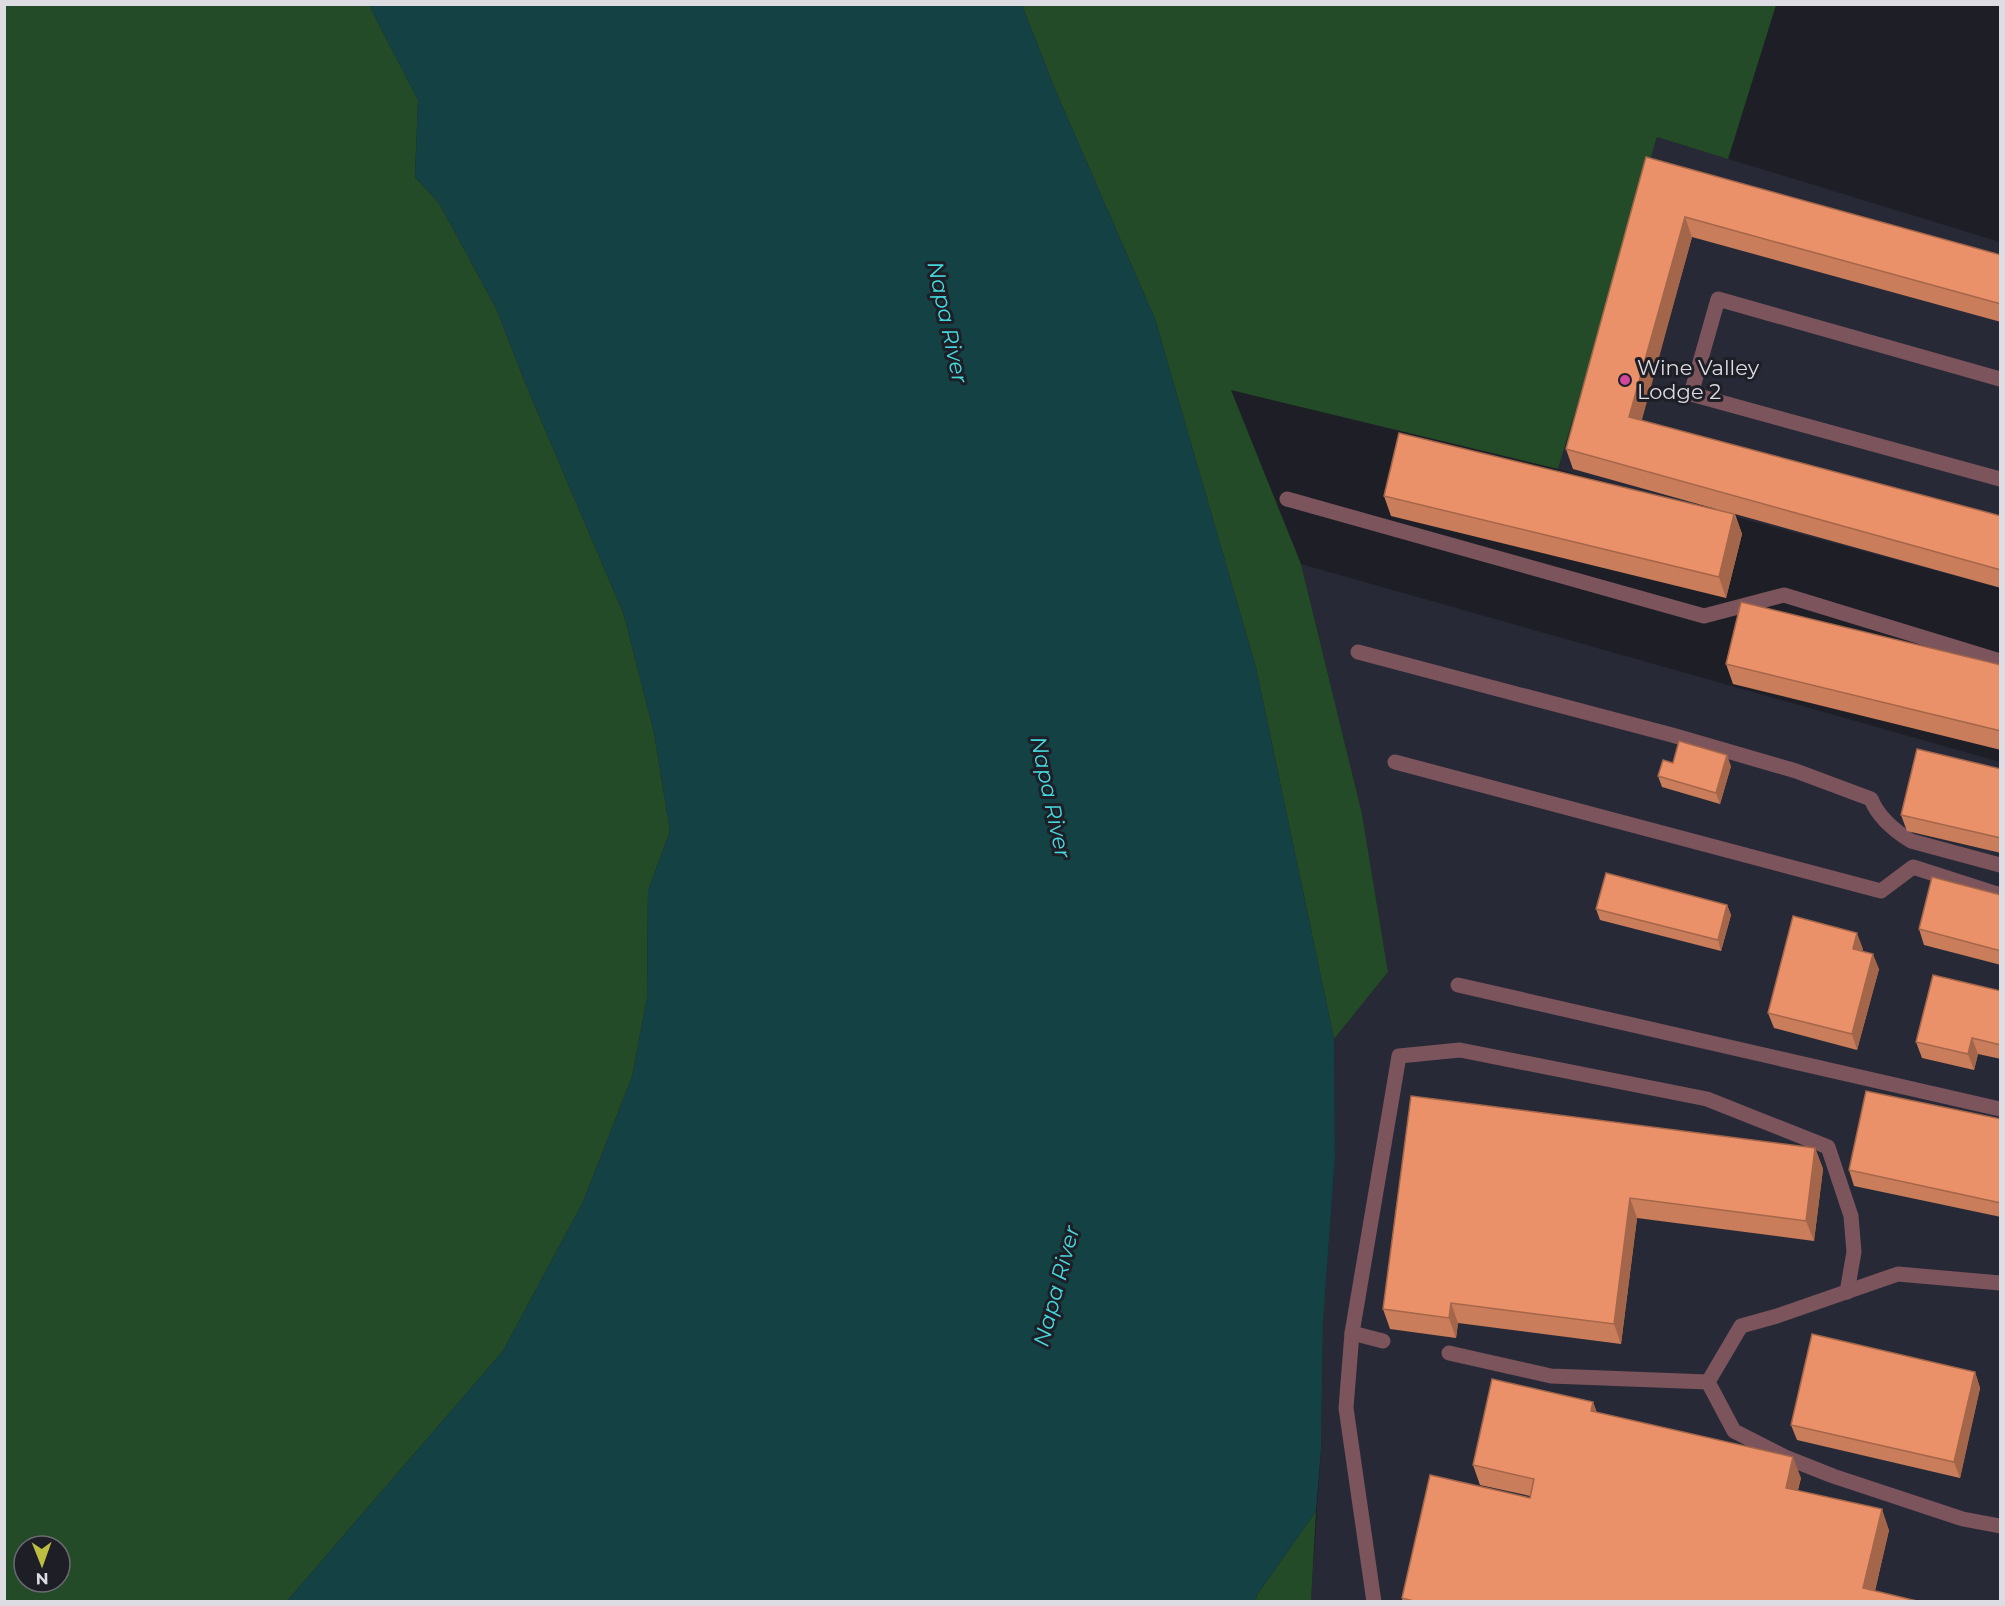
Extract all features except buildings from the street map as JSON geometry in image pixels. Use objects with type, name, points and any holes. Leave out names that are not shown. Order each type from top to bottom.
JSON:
[{"type":"lane","points":[[2001,379],[1718,299],[1691,394],[2001,479]]},
{"type":"lane","points":[[1287,499],[1704,616],[1784,595],[2001,661]]},
{"type":"lane","points":[[1358,652],[1672,735],[1796,771],[1871,799],[1874,808],[1885,820],[1911,841],[2001,865]]},
{"type":"lane","points":[[1395,762],[1881,891],[1913,867],[2001,895]]},
{"type":"lane","points":[[1458,985],[2001,1109]]},
{"type":"lane","points":[[1374,1602],[1347,1408],[1352,1334],[1399,1056],[1460,1050],[1707,1100],[1828,1147],[1851,1216],[1854,1252],[1847,1292]]},
{"type":"lane","points":[[1708,1382],[1741,1326],[1898,1274],[2001,1283]]},
{"type":"lane","points":[[1352,1334],[1383,1341]]},
{"type":"lane","points":[[1449,1353],[1551,1376],[1708,1382]]},
{"type":"lane","points":[[1708,1382],[1734,1431],[1785,1457],[1833,1476],[1952,1515],[2001,1526]]},
{"type":"shaded area","points":[[1657,137],[2000,242],[2000,588],[1558,469]]},
{"type":"shaded area","points":[[1301,564],[2000,762],[2000,1601],[1311,1601],[1321,1448],[1323,1323],[1335,1157],[1334,1039],[1388,972],[1362,814]]},
{"type":"green space","points":[[5,5],[369,5],[418,100],[415,177],[439,203],[496,308],[524,380],[624,615],[654,733],[670,831],[648,891],[647,998],[632,1077],[583,1202],[503,1351],[287,1601],[5,1602]]},
{"type":"green space","points":[[1022,5],[1776,5],[1728,159],[1657,137],[1558,469],[1231,390],[1301,564],[1362,814],[1388,972],[1334,1039],[1256,668],[1155,319],[1054,87]]},
{"type":"green space","points":[[1316,1511],[1311,1601],[1255,1602],[1257,1595]]},
{"type":"water","name":"Napa River","points":[[369,5],[1022,5],[1054,87],[1155,319],[1256,668],[1334,1039],[1335,1157],[1323,1323],[1321,1448],[1316,1511],[1255,1601],[287,1601],[503,1351],[583,1202],[632,1077],[647,998],[648,891],[670,831],[654,733],[624,615],[524,380],[496,308],[439,203],[415,177],[418,100]]},
{"type":"place","name":"Wine Valley Lodge 2","points":[[1625,380]]}]
